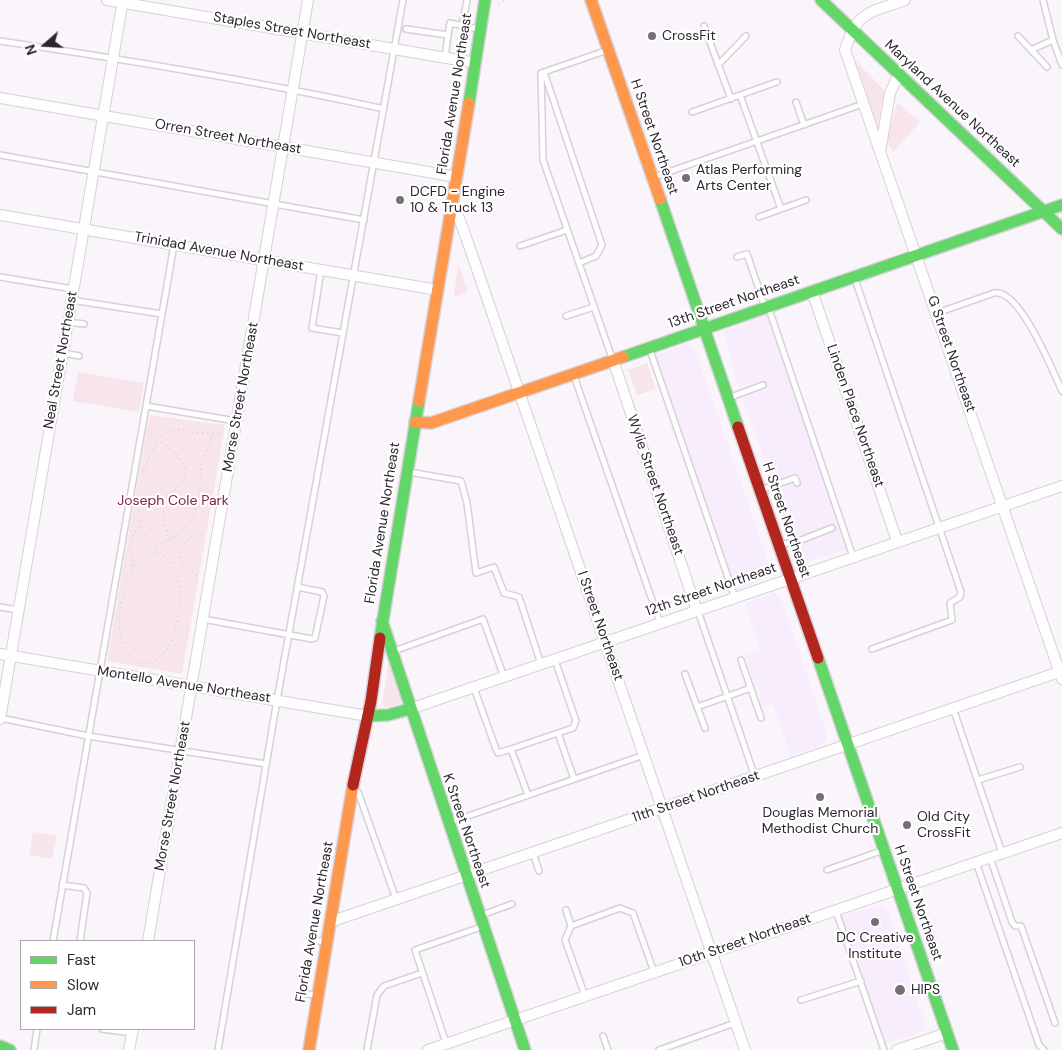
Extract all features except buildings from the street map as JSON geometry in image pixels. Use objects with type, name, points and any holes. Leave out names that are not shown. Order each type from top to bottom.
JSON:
[{"type":"main road","name":"Florida Avenue Northeast","points":[[309,1050],[354,781],[368,716],[382,621],[485,0]]},
{"type":"main road","points":[[482,26],[495,0]]},
{"type":"main road","name":"H Street Northeast","points":[[591,0],[952,1050]]},
{"type":"main road","name":"Maryland Avenue Northeast","points":[[821,0],[1062,229]]},
{"type":"main road","name":"13th Street Northeast","points":[[416,422],[431,423],[1062,205]]},
{"type":"main road","name":"K Street Northeast","points":[[382,621],[465,876],[525,1050]]},
{"type":"main road","name":"12th Street Northeast","points":[[368,716],[388,715],[410,710]]},
{"type":"main road","points":[[0,1046],[10,1050]]},
{"type":"street","name":"Staples Street Northeast","points":[[107,0],[123,1],[476,63]]},
{"type":"street","name":"Morse Street Northeast","points":[[148,940],[308,0]]},
{"type":"street","points":[[851,29],[864,14],[905,0]]},
{"type":"street","name":"Neal Street Northeast","points":[[0,719],[5,655],[18,610],[123,1]]},
{"type":"street","name":"G Street Northeast","points":[[851,29],[845,50],[1061,674]]},
{"type":"street","points":[[880,152],[890,93],[899,74]]},
{"type":"street","name":"Orren Street Northeast","points":[[0,98],[457,177]]},
{"type":"street","name":"I Street Northeast","points":[[452,202],[606,642],[745,1050]]},
{"type":"street","name":"Trinidad Avenue Northeast","points":[[0,215],[438,290]]},
{"type":"street","name":"Linden Place Northeast","points":[[812,291],[898,541]]},
{"type":"street","name":"Wylie Street Northeast","points":[[612,360],[697,611]]},
{"type":"street","name":"12th Street Northeast","points":[[410,710],[1062,486]]},
{"type":"street","name":"Montello Avenue Northeast","points":[[5,655],[368,716]]},
{"type":"street","name":"11th Street Northeast","points":[[330,922],[953,708],[1061,674]]},
{"type":"street","name":"10th Street Northeast","points":[[428,1050],[1062,833]]},
{"type":"street","points":[[129,1050],[133,1031]]},
{"type":"street","points":[[897,1050],[947,1033]]},
{"type":"lane","points":[[218,1050],[232,981],[241,913],[277,700],[403,0]]},
{"type":"lane","points":[[462,26],[467,0]]},
{"type":"lane","points":[[1042,0],[1062,65]]},
{"type":"lane","points":[[445,58],[450,23],[462,26],[482,26]]},
{"type":"lane","points":[[704,26],[730,98]]},
{"type":"lane","points":[[406,29],[448,35]]},
{"type":"lane","points":[[718,65],[746,36]]},
{"type":"lane","points":[[1018,36],[1047,67]]},
{"type":"lane","points":[[1031,50],[1053,40]]},
{"type":"lane","points":[[0,41],[293,89],[384,109]]},
{"type":"lane","points":[[608,50],[541,73],[544,160],[612,360]]},
{"type":"lane","points":[[544,72],[602,245],[596,256],[578,263]]},
{"type":"lane","points":[[692,112],[777,82]]},
{"type":"lane","points":[[740,95],[781,209]]},
{"type":"lane","points":[[796,102],[804,125]]},
{"type":"lane","points":[[653,178],[864,104]]},
{"type":"lane","points":[[0,155],[364,220]]},
{"type":"lane","points":[[759,217],[806,200]]},
{"type":"lane","points":[[520,246],[567,230]]},
{"type":"lane","points":[[53,940],[174,244]]},
{"type":"lane","points":[[737,257],[747,254],[853,557]]},
{"type":"lane","points":[[322,270],[312,328],[342,333]]},
{"type":"lane","points":[[854,276],[961,592],[960,597],[949,606],[952,620],[872,649]]},
{"type":"lane","points":[[0,277],[162,314]]},
{"type":"lane","points":[[937,313],[994,292],[1002,294],[1030,324],[1062,391]]},
{"type":"lane","points":[[566,316],[594,307]]},
{"type":"lane","points":[[67,322],[84,324]]},
{"type":"lane","points":[[649,348],[735,598]]},
{"type":"lane","points":[[62,353],[79,356]]},
{"type":"lane","points":[[573,374],[660,624]]},
{"type":"lane","points":[[728,398],[763,385]]},
{"type":"lane","points":[[146,406],[237,421]]},
{"type":"lane","points":[[407,471],[460,481],[467,503],[476,573],[494,566],[504,593],[519,597],[542,665]]},
{"type":"lane","points":[[760,490],[795,478],[797,483]]},
{"type":"lane","points":[[778,545],[796,542],[832,528]]},
{"type":"lane","points":[[203,619],[304,638],[315,638],[324,596],[322,592],[297,587]]},
{"type":"lane","points":[[0,607],[18,610]]},
{"type":"lane","points":[[697,611],[728,696],[754,777]]},
{"type":"lane","points":[[392,652],[484,619],[504,678]]},
{"type":"lane","points":[[474,688],[498,753],[573,728],[576,721],[555,660]]},
{"type":"lane","points":[[741,660],[761,718]]},
{"type":"lane","points":[[686,674],[705,728]]},
{"type":"lane","points":[[697,707],[751,688]]},
{"type":"lane","points":[[953,708],[1002,853]]},
{"type":"lane","points":[[0,719],[88,736],[266,764]]},
{"type":"lane","points":[[558,733],[574,779]]},
{"type":"lane","points":[[511,749],[528,795]]},
{"type":"lane","points":[[448,823],[644,755]]},
{"type":"lane","points":[[978,780],[1020,767]]},
{"type":"lane","points":[[354,781],[396,900]]},
{"type":"lane","points":[[827,870],[884,850]]},
{"type":"lane","points":[[533,853],[540,871]]},
{"type":"lane","points":[[990,857],[1012,922],[1015,926],[1021,926],[1055,1023]]},
{"type":"lane","points":[[976,862],[1039,1045],[1044,1050]]},
{"type":"lane","points":[[62,885],[84,888],[87,893],[80,940]]},
{"type":"lane","points":[[446,1044],[415,950],[481,921],[512,904]]},
{"type":"lane","points":[[571,926],[620,908],[633,913],[654,973]]},
{"type":"lane","points":[[566,910],[571,926],[565,940],[585,996]]},
{"type":"lane","points":[[836,910],[884,1050]]},
{"type":"lane","points":[[241,913],[248,914]]},
{"type":"lane","points":[[310,939],[327,942]]},
{"type":"lane","points":[[367,1050],[377,994],[384,986],[422,973]]},
{"type":"lane","points":[[801,1000],[861,981]]},
{"type":"lane","points":[[299,993],[317,995]]},
{"type":"lane","points":[[658,1050],[736,1023]]},
{"type":"lane","points":[[34,1050],[38,1030]]},
{"type":"lane","points":[[118,1030],[133,1031]]},
{"type":"lane","points":[[603,1036],[608,1050]]},
{"type":"path","points":[[141,480],[157,440],[164,432],[172,429],[182,429],[191,433],[221,434]]},
{"type":"path","points":[[157,545],[179,536],[194,512],[200,486],[201,465],[209,448],[212,433]]},
{"type":"path","points":[[157,440],[175,452],[183,462],[185,470],[185,477],[166,499],[163,508],[169,541]]},
{"type":"path","points":[[138,496],[140,524],[145,536],[157,545]]},
{"type":"path","points":[[134,566],[130,555],[131,542],[140,524]]},
{"type":"path","points":[[197,575],[190,573],[181,564],[180,556],[185,542],[204,534]]},
{"type":"path","points":[[156,552],[157,545]]},
{"type":"path","points":[[156,552],[164,556],[175,568],[181,594],[177,625],[172,641],[154,661],[140,663],[126,652],[121,638],[120,615],[123,596],[134,566],[140,559],[156,552]]},
{"type":"path","points":[[175,568],[181,564]]},
{"type":"path","points":[[140,663],[140,668]]},
{"type":"shaded area","points":[[769,314],[850,548],[808,562],[800,562],[798,558],[738,384],[723,331]]},
{"type":"shaded area","points":[[689,343],[694,347],[772,573],[766,579],[734,590],[654,356]]},
{"type":"shaded area","points":[[775,593],[782,602],[827,734],[825,743],[791,756],[773,704],[763,707],[745,655],[760,649],[745,603]]},
{"type":"shaded area","points":[[882,904],[888,912],[925,1024],[921,1032],[884,1044],[840,917]]},
{"type":"green space","points":[[855,60],[884,90],[877,130]]},
{"type":"green space","points":[[897,102],[920,122],[893,152],[887,142]]},
{"type":"green space","points":[[458,263],[468,292],[454,297]]},
{"type":"green space","points":[[647,363],[656,389],[637,395],[628,370]]},
{"type":"green space","points":[[78,372],[144,383],[139,412],[73,401]]},
{"type":"green space","name":"Joseph Cole Park","points":[[149,415],[225,425],[182,674],[107,661]]},
{"type":"green space","points":[[389,660],[404,703],[385,707],[382,705]]},
{"type":"green space","points":[[33,832],[57,836],[52,859],[29,855]]},
{"type":"traffic: fast","points":[[469,103],[485,0]]},
{"type":"traffic: fast","points":[[821,0],[1062,229]]},
{"type":"traffic: fast","points":[[660,199],[738,427]]},
{"type":"traffic: fast","points":[[623,357],[1062,205]]},
{"type":"traffic: fast","points":[[380,638],[419,401]]},
{"type":"traffic: fast","points":[[382,621],[525,1050]]},
{"type":"traffic: fast","points":[[818,658],[953,1050]]},
{"type":"traffic: fast","points":[[368,716],[388,715],[410,709]]},
{"type":"traffic: fast","points":[[0,1046],[10,1050]]},
{"type":"traffic: slow","points":[[591,0],[660,199]]},
{"type":"traffic: slow","points":[[419,401],[469,103]]},
{"type":"traffic: slow","points":[[415,422],[431,423],[623,357]]},
{"type":"traffic: slow","points":[[309,1050],[353,785]]},
{"type":"traffic: jam","points":[[738,427],[818,658]]},
{"type":"traffic: jam","points":[[353,785],[371,701],[380,638]]},
{"type":"place","name":"CrossFit","points":[[652,36]]},
{"type":"place","name":"Atlas Performing Arts Center","points":[[686,178]]},
{"type":"place","name":"DCFD - Engine 10 & Truck 13","points":[[400,200]]},
{"type":"place","name":"Douglas Memorial Methodist Church","points":[[820,797]]},
{"type":"place","name":"Old City CrossFit","points":[[907,825]]},
{"type":"place","name":"DC Creative Institute","points":[[875,922]]},
{"type":"place","name":"HIPS","points":[[900,990]]}]
